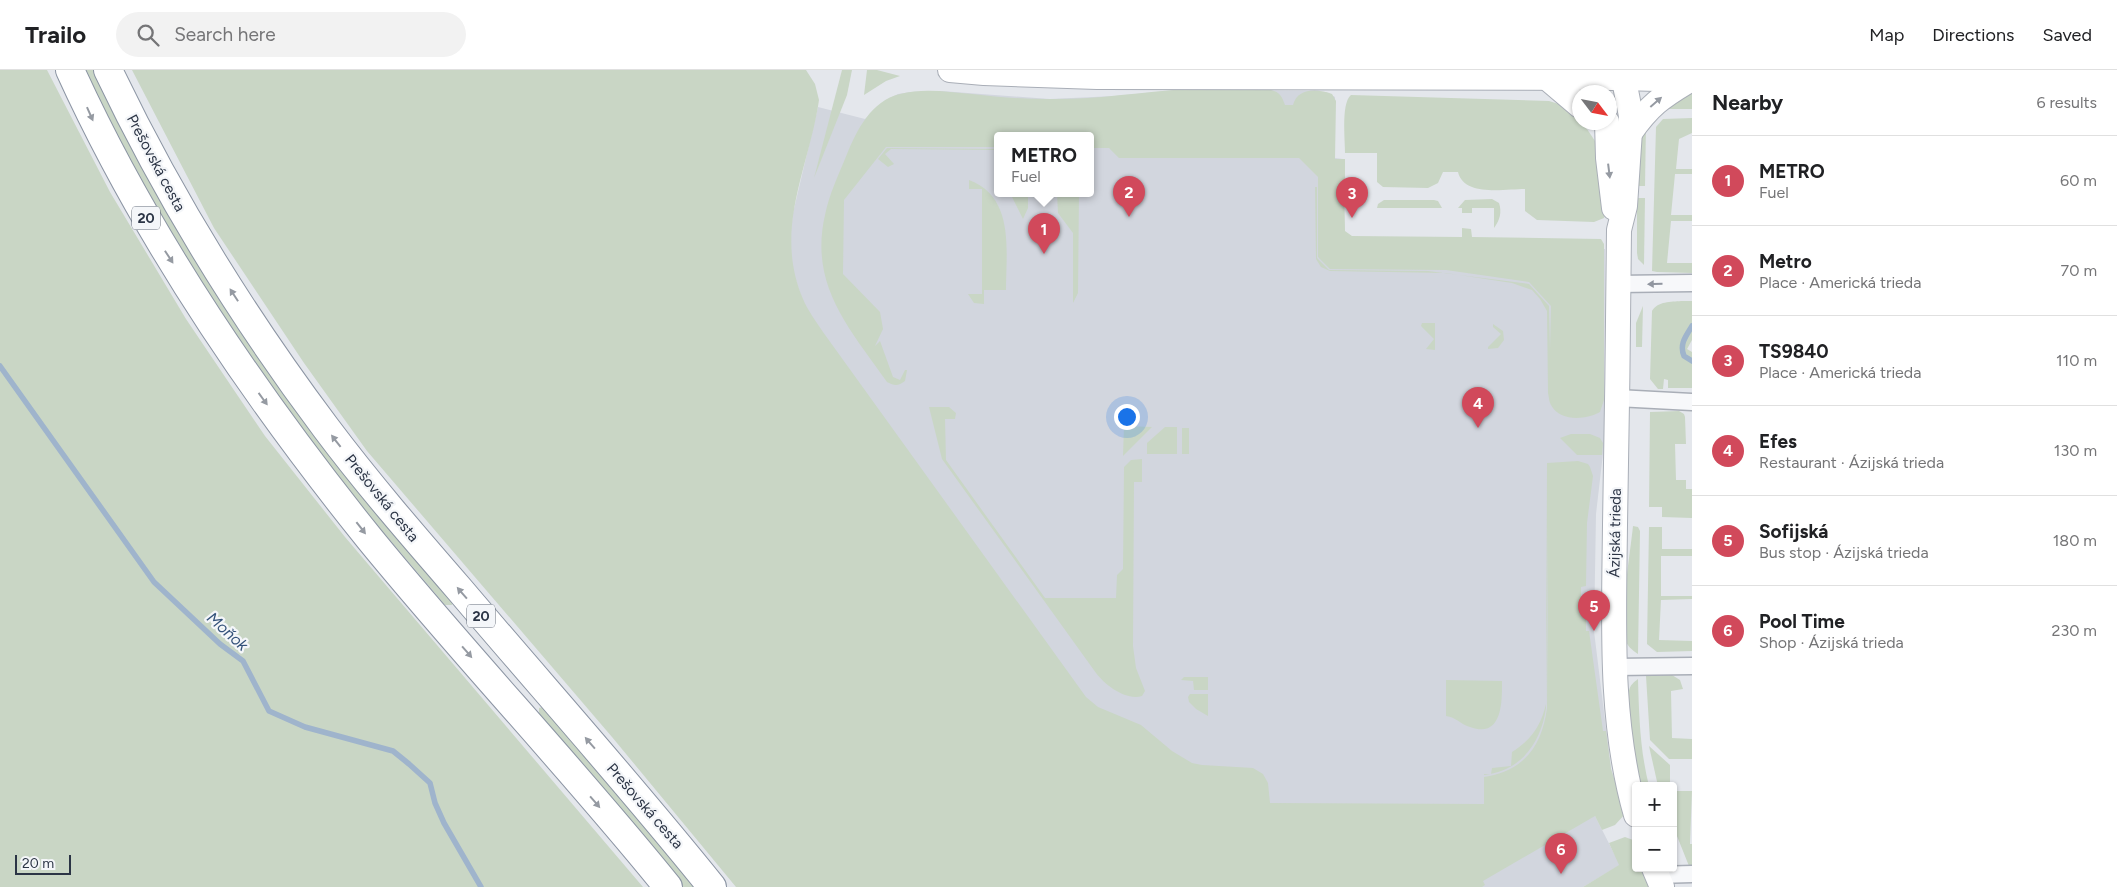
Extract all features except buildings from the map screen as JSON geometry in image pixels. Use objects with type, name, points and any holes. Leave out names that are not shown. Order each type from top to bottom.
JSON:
[{"type":"highway","name":"20","points":[[70,70],[94,122],[159,242],[235,359],[302,452],[377,547],[668,887]]},
{"type":"highway","name":"Prešovská cesta","points":[[108,70],[140,138],[188,223],[261,336],[326,428],[394,513],[712,887]]},
{"type":"street","points":[[950,70],[1097,77],[1691,80]]},
{"type":"street","points":[[1547,78],[1572,99]]},
{"type":"street","points":[[1630,133],[1645,112],[1660,98],[1691,80]]},
{"type":"street","name":"Ázijská trieda","points":[[1618,81],[1631,116],[1625,206],[1619,230]]},
{"type":"street","name":"Ázijská trieda","points":[[1603,130],[1619,230],[1615,667],[1618,727],[1622,758],[1632,799]]},
{"type":"street","points":[[1618,284],[1692,283]]},
{"type":"street","points":[[1617,398],[1692,402]]},
{"type":"street","points":[[1615,667],[1692,666]]},
{"type":"street","points":[[1658,877],[1692,874]]},
{"type":"shaded area","points":[[1187,89],[1326,92],[1335,97],[1335,158],[1343,159],[1345,248],[1605,249],[1604,445],[1596,514],[1594,631],[1611,769],[1621,801],[1595,816],[1620,865],[1583,887],[1333,887],[1088,711],[808,316],[790,264],[789,244],[793,213],[818,107],[865,119],[886,100],[898,94],[911,92],[941,91],[1050,99],[1115,96]]},
{"type":"green space","points":[[0,70],[47,70],[110,192],[186,319],[265,436],[345,537],[643,887],[0,887]]},
{"type":"green space","points":[[84,70],[95,70],[453,601],[452,605],[445,605],[317,452],[239,344],[157,210]]},
{"type":"green space","points":[[132,70],[806,70],[815,84],[819,100],[792,223],[791,248],[795,273],[803,299],[823,332],[1086,697],[1098,707],[1141,725],[1172,751],[1192,763],[1253,768],[1263,774],[1268,783],[1270,803],[1484,804],[1484,777],[1498,774],[1520,763],[1529,754],[1541,734],[1547,708],[1548,524],[1546,708],[1539,733],[1527,753],[1509,768],[1491,774],[1492,768],[1511,766],[1512,752],[1525,743],[1534,732],[1544,712],[1546,704],[1547,463],[1578,461],[1588,464],[1593,476],[1587,523],[1586,586],[1581,587],[1581,600],[1586,601],[1586,631],[1589,631],[1603,731],[1606,731],[1611,769],[1625,814],[1615,825],[1602,830],[1595,816],[1483,881],[1485,885],[1482,887],[736,887],[612,737],[367,451],[304,363],[214,228]]},
{"type":"green space","points":[[842,70],[852,70],[847,95],[814,178]]},
{"type":"green space","points":[[867,70],[877,70],[900,76],[886,81],[864,95]]},
{"type":"green space","points":[[1187,89],[1271,90],[1280,95],[1285,105],[1293,105],[1299,95],[1304,92],[1321,91],[1332,94],[1336,101],[1335,159],[1345,159],[1345,182],[1357,182],[1344,188],[1345,231],[1352,236],[1462,237],[1462,228],[1471,229],[1472,237],[1601,239],[1604,244],[1604,400],[1600,412],[1588,417],[1567,417],[1555,411],[1551,405],[1548,393],[1547,311],[1532,290],[1512,283],[1460,275],[1529,284],[1549,306],[1550,349],[1551,306],[1529,282],[1446,270],[1330,269],[1318,257],[1318,177],[1299,158],[1119,158],[1109,148],[1094,148],[1094,132],[994,132],[994,147],[886,147],[844,200],[843,274],[880,312],[883,329],[875,346],[880,341],[893,377],[900,380],[905,370],[907,370],[903,383],[896,385],[887,382],[846,324],[828,284],[823,263],[822,240],[829,199],[855,135],[866,118],[881,103],[890,98],[918,91],[1038,99],[1100,97]]},
{"type":"green space","points":[[1692,93],[1692,109],[1661,109],[1684,96]]},
{"type":"green space","points":[[1351,95],[1549,101],[1562,105],[1572,113],[1572,130],[1588,130],[1597,144],[1606,212],[1604,218],[1594,222],[1537,220],[1525,211],[1525,189],[1486,190],[1476,188],[1462,180],[1458,172],[1443,172],[1438,183],[1428,188],[1383,187],[1377,182],[1377,153],[1345,153],[1345,113],[1348,99]]},
{"type":"green space","points":[[1692,118],[1692,133],[1679,139],[1676,169],[1692,169],[1692,174],[1675,174],[1671,215],[1692,215],[1692,221],[1671,221],[1667,263],[1692,263],[1692,273],[1652,271],[1656,127],[1663,119]]},
{"type":"green space","points":[[1646,125],[1645,186],[1637,186],[1638,145]]},
{"type":"green space","points":[[887,148],[994,149],[891,149],[885,154],[894,164],[888,167],[878,159]]},
{"type":"green space","points":[[969,180],[984,188],[994,199],[1001,212],[1005,227],[1006,290],[984,290],[984,304],[974,303],[968,294],[982,294],[982,189],[969,189]]},
{"type":"green space","points":[[1315,187],[1317,187],[1317,258],[1329,270],[1428,271],[1443,273],[1330,271],[1321,267],[1316,259]]},
{"type":"green space","points":[[1012,197],[1028,197],[1028,208],[1023,219]]},
{"type":"green space","points":[[1057,197],[1079,197],[1078,293],[1073,303],[1073,233],[1058,213]]},
{"type":"green space","points":[[1637,198],[1645,198],[1644,265],[1638,259],[1637,253]]},
{"type":"green space","points":[[1492,199],[1499,203],[1500,210],[1499,219],[1494,228],[1494,208],[1472,208],[1472,213],[1462,213],[1462,208],[1458,208],[1465,200]]},
{"type":"green space","points":[[1384,200],[1434,200],[1438,201],[1442,208],[1377,208],[1378,204]]},
{"type":"green space","points":[[1692,301],[1692,340],[1687,349],[1692,352],[1692,388],[1668,388],[1668,380],[1664,379],[1663,389],[1658,389],[1650,379],[1652,311],[1658,305]]},
{"type":"green space","points":[[1643,306],[1642,347],[1636,347],[1636,323]]},
{"type":"green space","points":[[1422,323],[1435,323],[1435,350],[1426,349],[1434,339],[1421,326]]},
{"type":"green space","points":[[1493,324],[1503,331],[1504,340],[1498,348],[1488,349],[1501,334],[1493,327]]},
{"type":"green space","points":[[929,407],[949,407],[956,413],[955,419],[945,419],[946,460],[1045,598],[1116,598],[1117,575],[1123,569],[1124,467],[1131,460],[1142,459],[1142,482],[1134,482],[1133,646],[1136,668],[1145,691],[1142,696],[1129,696],[1116,691],[1096,673],[942,459]]},
{"type":"green space","points":[[1679,411],[1685,417],[1686,444],[1675,444],[1676,480],[1686,480],[1686,489],[1692,489],[1692,518],[1662,517],[1662,507],[1649,507],[1650,412]]},
{"type":"green space","points":[[1124,426],[1152,427],[1123,456]]},
{"type":"green space","points":[[1165,427],[1177,427],[1177,454],[1147,454],[1147,443]]},
{"type":"green space","points":[[1182,428],[1189,428],[1189,454],[1182,454]]},
{"type":"green space","points":[[1571,434],[1590,434],[1600,438],[1603,443],[1602,455],[1577,455],[1560,438]]},
{"type":"green space","points":[[1633,526],[1638,527],[1640,531],[1638,654],[1627,644],[1624,628],[1625,599]]},
{"type":"green space","points":[[1649,527],[1662,527],[1662,549],[1692,549],[1692,556],[1661,556],[1661,596],[1692,596],[1692,599],[1661,600],[1659,640],[1692,641],[1692,651],[1657,652],[1647,644]]},
{"type":"green space","points":[[1672,675],[1680,680],[1683,689],[1671,691],[1672,738],[1692,739],[1692,759],[1669,759],[1650,740],[1646,676]]},
{"type":"green space","points":[[1184,677],[1208,677],[1208,690],[1194,690],[1193,681],[1181,680]]},
{"type":"green space","points":[[1638,679],[1642,746],[1648,782],[1638,782],[1632,752],[1627,710],[1629,691]]},
{"type":"green space","points":[[1446,680],[1502,681],[1501,708],[1495,723],[1489,728],[1481,729],[1467,726],[1446,716]]},
{"type":"green space","points":[[1190,694],[1208,694],[1208,716],[1189,702],[1188,697]]},
{"type":"green space","points":[[543,707],[696,887],[683,887],[539,716],[539,708]]},
{"type":"green space","points":[[1649,746],[1670,765],[1670,782],[1657,782]]},
{"type":"green space","points":[[1677,791],[1692,791],[1690,844],[1692,844],[1692,866],[1689,866],[1677,836]]},
{"type":"green space","points":[[1625,837],[1632,840],[1632,872],[1644,872],[1650,887],[1583,887],[1619,865],[1609,843]]},
{"type":"waterway","points":[[1692,326],[1682,348],[1684,356],[1692,361]]},
{"type":"waterway","name":"Moňok","points":[[0,366],[154,582],[220,644],[243,661],[269,711],[305,727],[393,751],[409,764],[430,783],[435,803],[444,823],[481,887]]},
{"type":"place","name":"Metro","points":[[1129,217]]},
{"type":"place","name":"TS9840","points":[[1352,218]]},
{"type":"place","name":"METRO","points":[[1044,254]]},
{"type":"place","name":"Efes","points":[[1478,428]]},
{"type":"place","name":"Sofijská","points":[[1594,631]]},
{"type":"place","name":"Pool Time","points":[[1561,874]]}]
